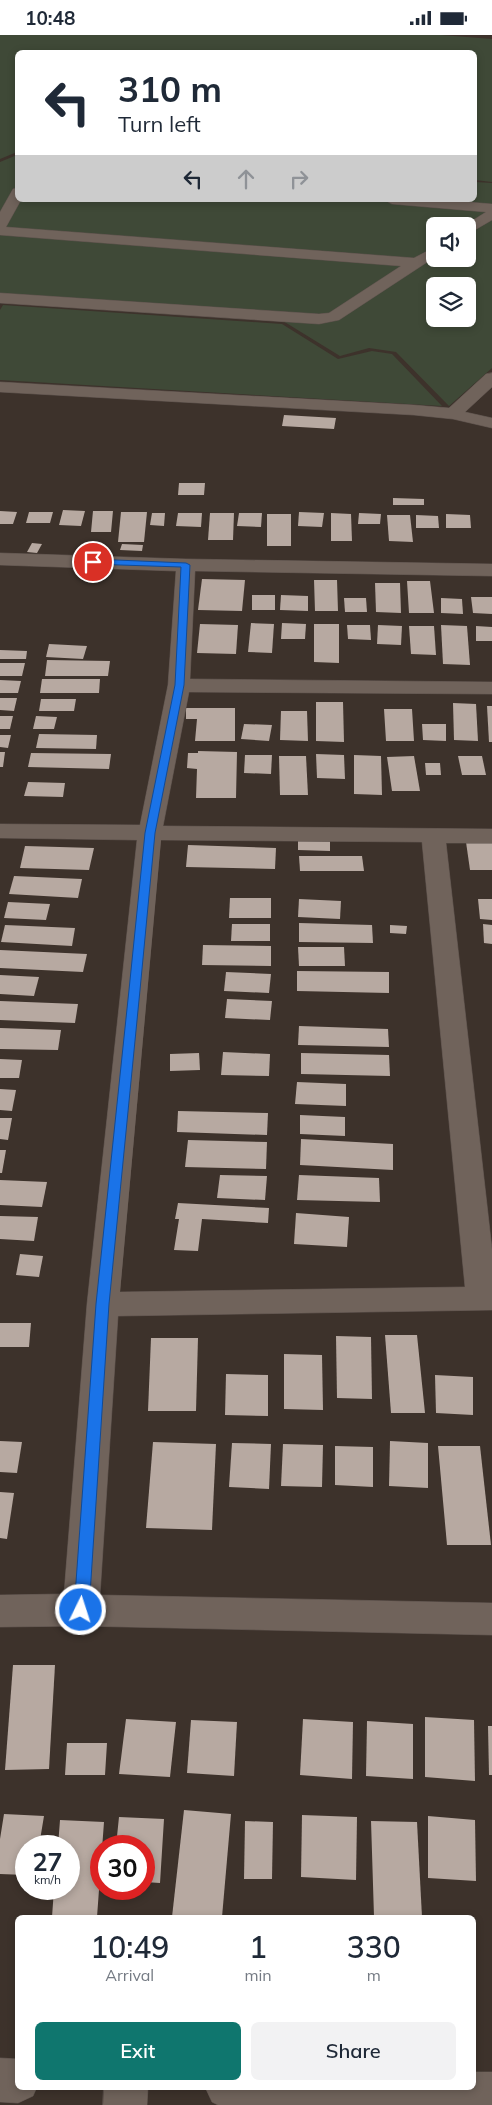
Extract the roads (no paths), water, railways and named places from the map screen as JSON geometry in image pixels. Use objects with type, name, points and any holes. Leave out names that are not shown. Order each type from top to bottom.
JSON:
[{"type":"street","points":[[0,225],[15,198]]},
{"type":"street","points":[[417,202],[492,208]]},
{"type":"street","points":[[476,225],[492,214]]},
{"type":"street","points":[[0,231],[416,263]]},
{"type":"street","points":[[0,298],[319,319],[333,317],[426,257]]},
{"type":"street","points":[[453,414],[492,378]]},
{"type":"street","points":[[0,387],[453,414],[492,423]]},
{"type":"street","points":[[0,559],[186,565],[492,570]]},
{"type":"street","points":[[81,1610],[103,1304],[150,833],[179,685],[186,565]]},
{"type":"street","points":[[179,685],[492,688]]},
{"type":"street","points":[[0,831],[492,836]]},
{"type":"street","points":[[103,1304],[487,1297],[433,835]]},
{"type":"street","points":[[0,1611],[81,1610],[492,1619]]},
{"type":"street","points":[[0,2080],[15,2081]]},
{"type":"street","points":[[125,2105],[126,2090]]},
{"type":"street","points":[[340,2090],[492,2094]]}]
